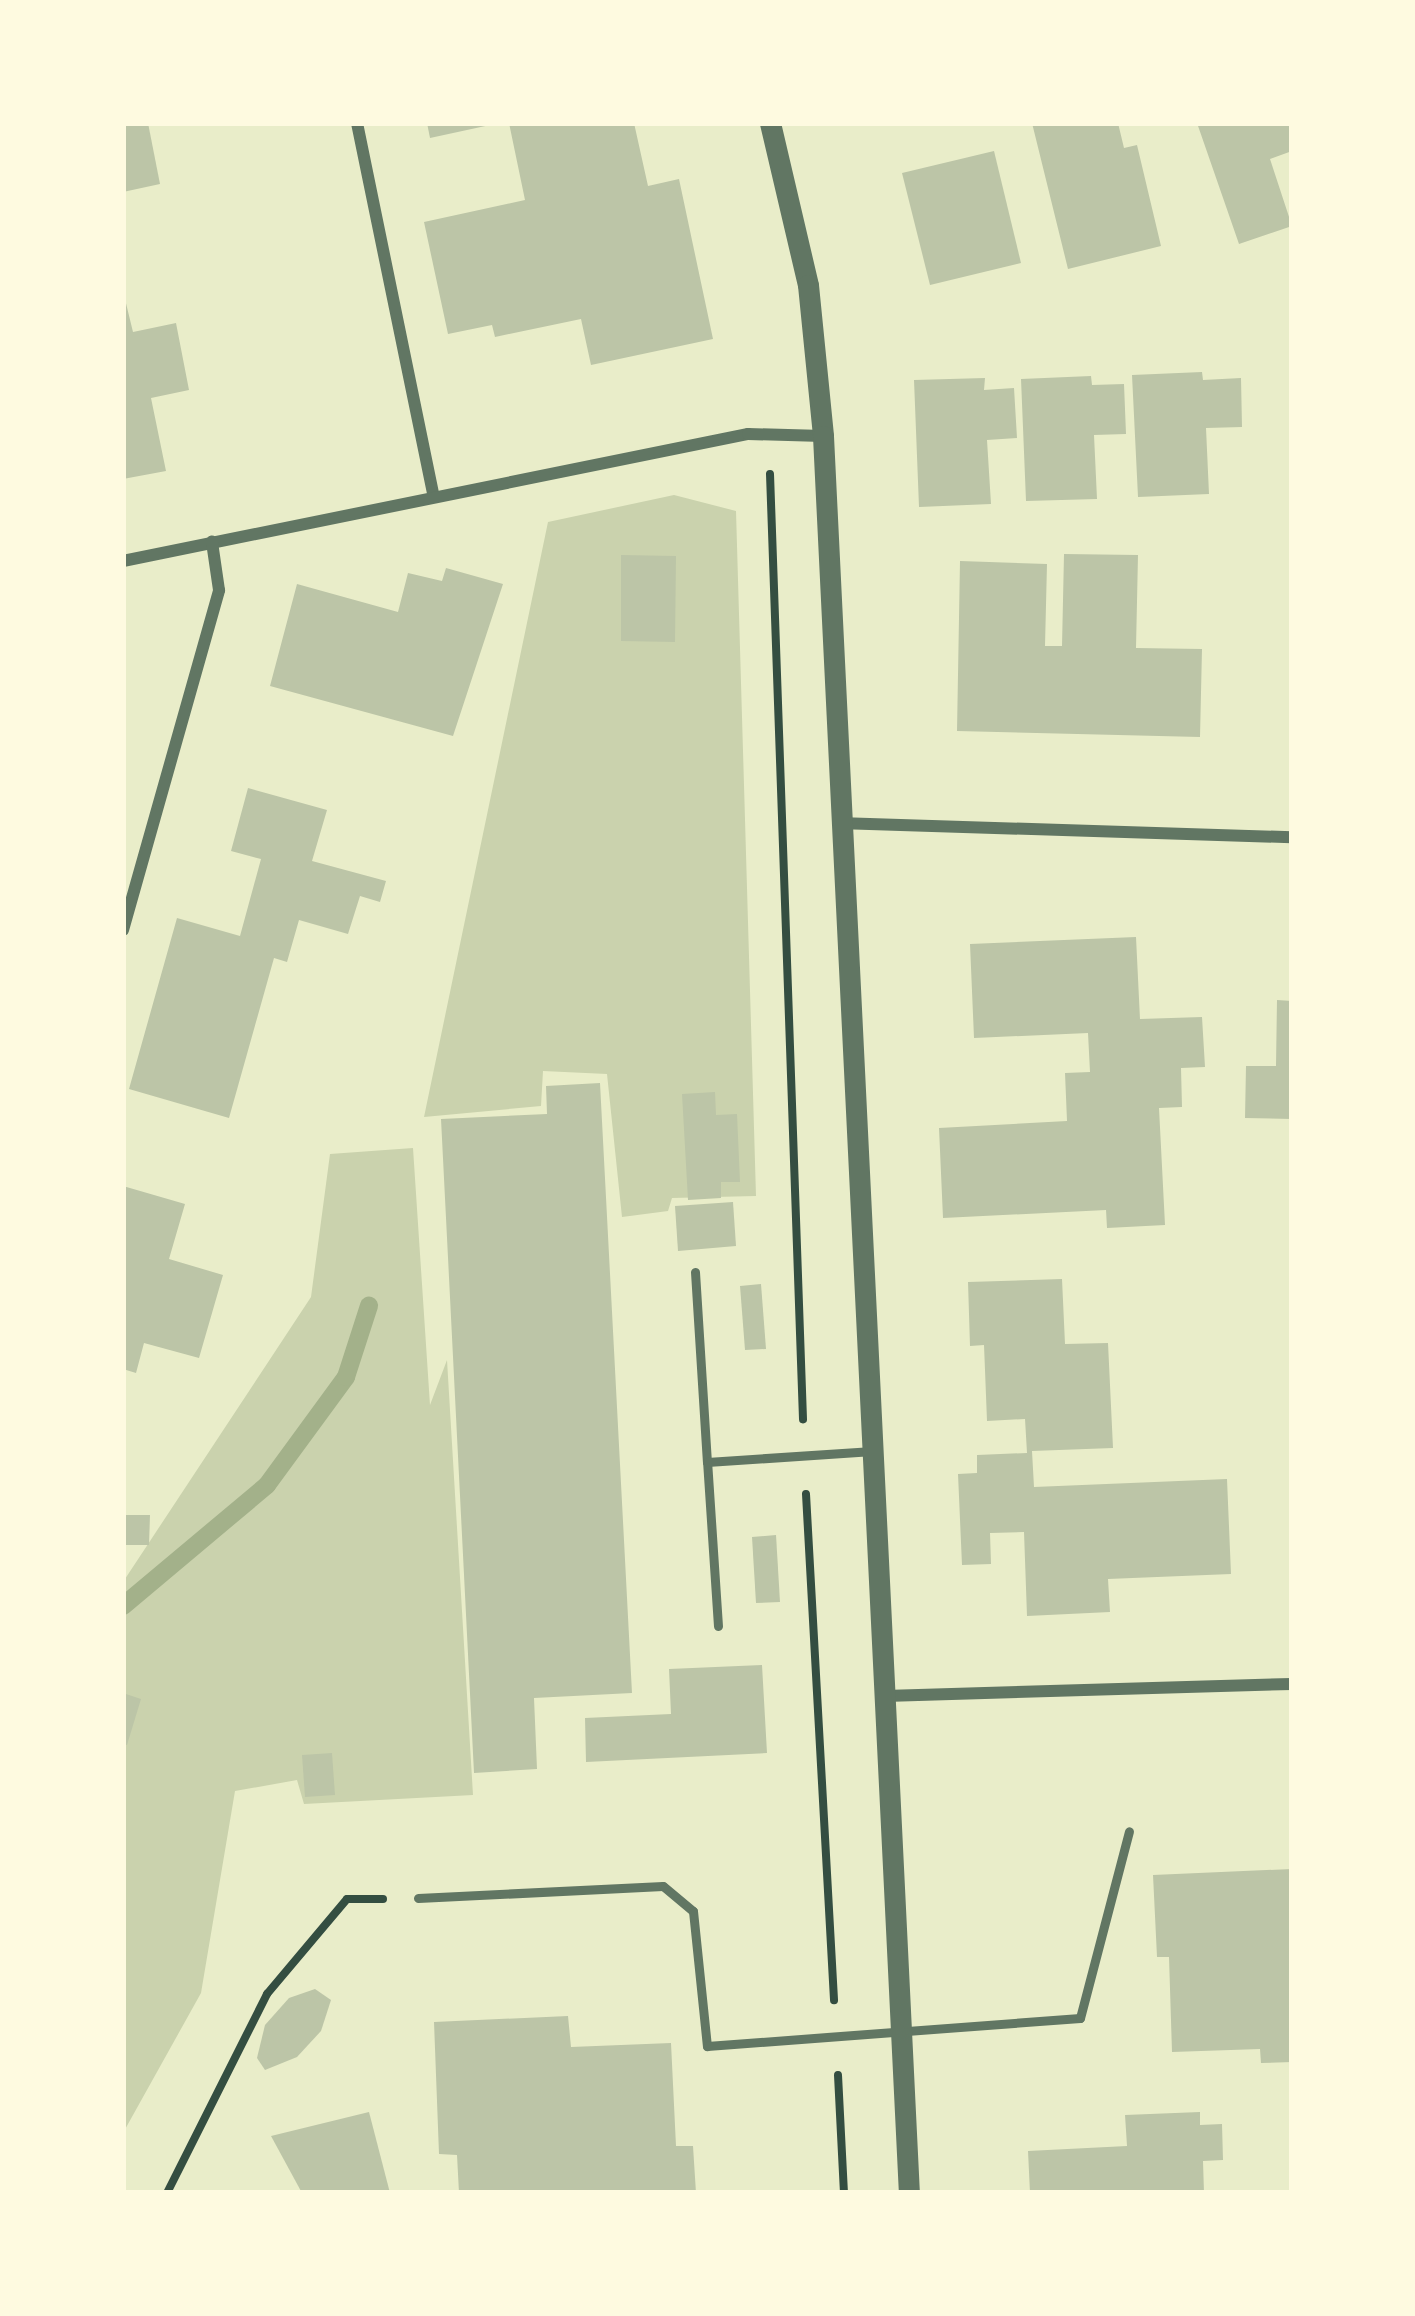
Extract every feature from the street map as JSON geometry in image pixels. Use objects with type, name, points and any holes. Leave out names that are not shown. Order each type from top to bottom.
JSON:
[{"type":"street","points":[[357,123],[433,492]]},
{"type":"street","points":[[770,123],[808,285],[823,436],[838,823],[909,2193]]},
{"type":"street","points":[[123,561],[433,492],[769,433],[823,436]]},
{"type":"street","points":[[123,930],[219,590],[212,542]]},
{"type":"street","points":[[838,823],[1292,837]]},
{"type":"street","points":[[885,1696],[1292,1684]]},
{"type":"lane","points":[[695,1272],[718,1626]]},
{"type":"lane","points":[[707,1462],[873,1451]]},
{"type":"lane","points":[[418,1898],[663,1886],[693,1912],[707,2046],[1080,2018],[1129,1831]]},
{"type":"path","points":[[769,433],[804,1455],[844,2193]]},
{"type":"path","points":[[167,2193],[268,1994],[309,1940],[347,1899],[418,1898]]},
{"type":"green space","points":[[674,495],[736,511],[756,1196],[672,1198],[668,1211],[622,1217],[607,1074],[543,1071],[541,1106],[424,1117],[548,522]]},
{"type":"green space","points":[[413,1148],[430,1405],[447,1360],[473,1795],[304,1804],[297,1780],[235,1791],[201,1993],[123,2133],[123,1582],[311,1297],[330,1154]]},
{"type":"building","points":[[123,123],[148,123],[160,184],[123,192]]},
{"type":"building","points":[[427,123],[490,123],[490,125],[430,138]]},
{"type":"building","points":[[509,123],[634,123],[648,186],[679,179],[713,339],[591,365],[581,319],[495,337],[492,325],[448,334],[424,222],[525,200]]},
{"type":"building","points":[[1032,123],[1118,123],[1124,148],[1137,145],[1161,246],[1068,269]]},
{"type":"building","points":[[1197,123],[1292,123],[1292,151],[1270,159],[1292,226],[1239,244]]},
{"type":"building","points":[[994,151],[1021,263],[930,285],[902,173]]},
{"type":"building","points":[[123,291],[133,332],[176,323],[189,390],[151,398],[166,471],[123,479]]},
{"type":"building","points":[[1202,372],[1203,380],[1241,378],[1242,427],[1206,428],[1209,494],[1138,497],[1132,375]]},
{"type":"building","points":[[1091,376],[1092,385],[1124,384],[1126,434],[1094,435],[1097,499],[1026,501],[1021,379]]},
{"type":"building","points":[[985,378],[984,390],[1014,388],[1017,438],[987,440],[991,504],[919,507],[914,380]]},
{"type":"building","points":[[1064,554],[1138,555],[1136,648],[1202,649],[1200,737],[957,731],[960,561],[1047,564],[1045,646],[1062,646]]},
{"type":"building","points":[[621,555],[676,556],[675,642],[621,641]]},
{"type":"building","points":[[446,568],[503,584],[453,736],[270,686],[297,584],[398,612],[408,573],[442,581]]},
{"type":"building","points":[[248,788],[327,810],[312,861],[386,881],[380,902],[360,896],[348,934],[299,920],[287,962],[274,958],[229,1118],[129,1089],[177,918],[240,936],[261,859],[231,851]]},
{"type":"building","points":[[1136,937],[1140,1019],[1202,1017],[1205,1067],[1181,1068],[1182,1107],[1159,1108],[1165,1225],[1107,1228],[1106,1210],[943,1218],[939,1128],[1067,1121],[1065,1073],[1090,1072],[1088,1033],[974,1038],[970,944]]},
{"type":"building","points":[[1277,1000],[1292,1001],[1292,1119],[1245,1118],[1246,1066],[1276,1066]]},
{"type":"building","points":[[600,1083],[632,1693],[534,1698],[537,1769],[474,1773],[441,1119],[547,1114],[546,1086]]},
{"type":"building","points":[[715,1092],[716,1115],[737,1114],[740,1182],[721,1182],[721,1198],[688,1200],[682,1094]]},
{"type":"building","points":[[123,1186],[185,1204],[169,1259],[223,1275],[199,1358],[144,1343],[136,1373],[123,1369]]},
{"type":"building","points":[[733,1202],[736,1246],[678,1251],[675,1206]]},
{"type":"building","points":[[1062,1279],[1065,1344],[1108,1343],[1113,1448],[1032,1451],[1034,1487],[1227,1479],[1231,1574],[1108,1579],[1110,1612],[1027,1616],[1024,1532],[990,1533],[991,1564],[962,1565],[958,1474],[977,1473],[977,1455],[1027,1453],[1025,1419],[987,1421],[984,1345],[970,1346],[968,1282]]},
{"type":"building","points":[[761,1284],[766,1349],[745,1350],[740,1286]]},
{"type":"building","points":[[123,1515],[150,1515],[149,1545],[123,1545]]},
{"type":"building","points":[[776,1535],[780,1602],[756,1603],[752,1537]]},
{"type":"building","points":[[762,1665],[767,1753],[586,1762],[585,1718],[671,1714],[669,1669]]},
{"type":"building","points":[[123,1693],[141,1699],[127,1745],[123,1744]]},
{"type":"building","points":[[332,1753],[335,1795],[305,1797],[302,1755]]},
{"type":"building","points":[[1292,1869],[1292,2062],[1261,2063],[1260,2049],[1172,2052],[1169,1957],[1157,1957],[1153,1875]]},
{"type":"building","points":[[315,1989],[331,2000],[321,2031],[297,2057],[265,2070],[257,2058],[265,2025],[289,1998]]},
{"type":"building","points":[[568,2016],[571,2047],[671,2043],[676,2146],[693,2146],[696,2193],[459,2193],[457,2155],[439,2154],[434,2022]]},
{"type":"building","points":[[369,2112],[390,2193],[302,2193],[271,2136]]},
{"type":"building","points":[[1200,2112],[1200,2125],[1222,2124],[1223,2160],[1203,2161],[1204,2193],[1030,2193],[1028,2151],[1127,2146],[1125,2115]]},
{"type":"waterway","points":[[123,1606],[267,1485],[346,1377],[369,1306]]}]
